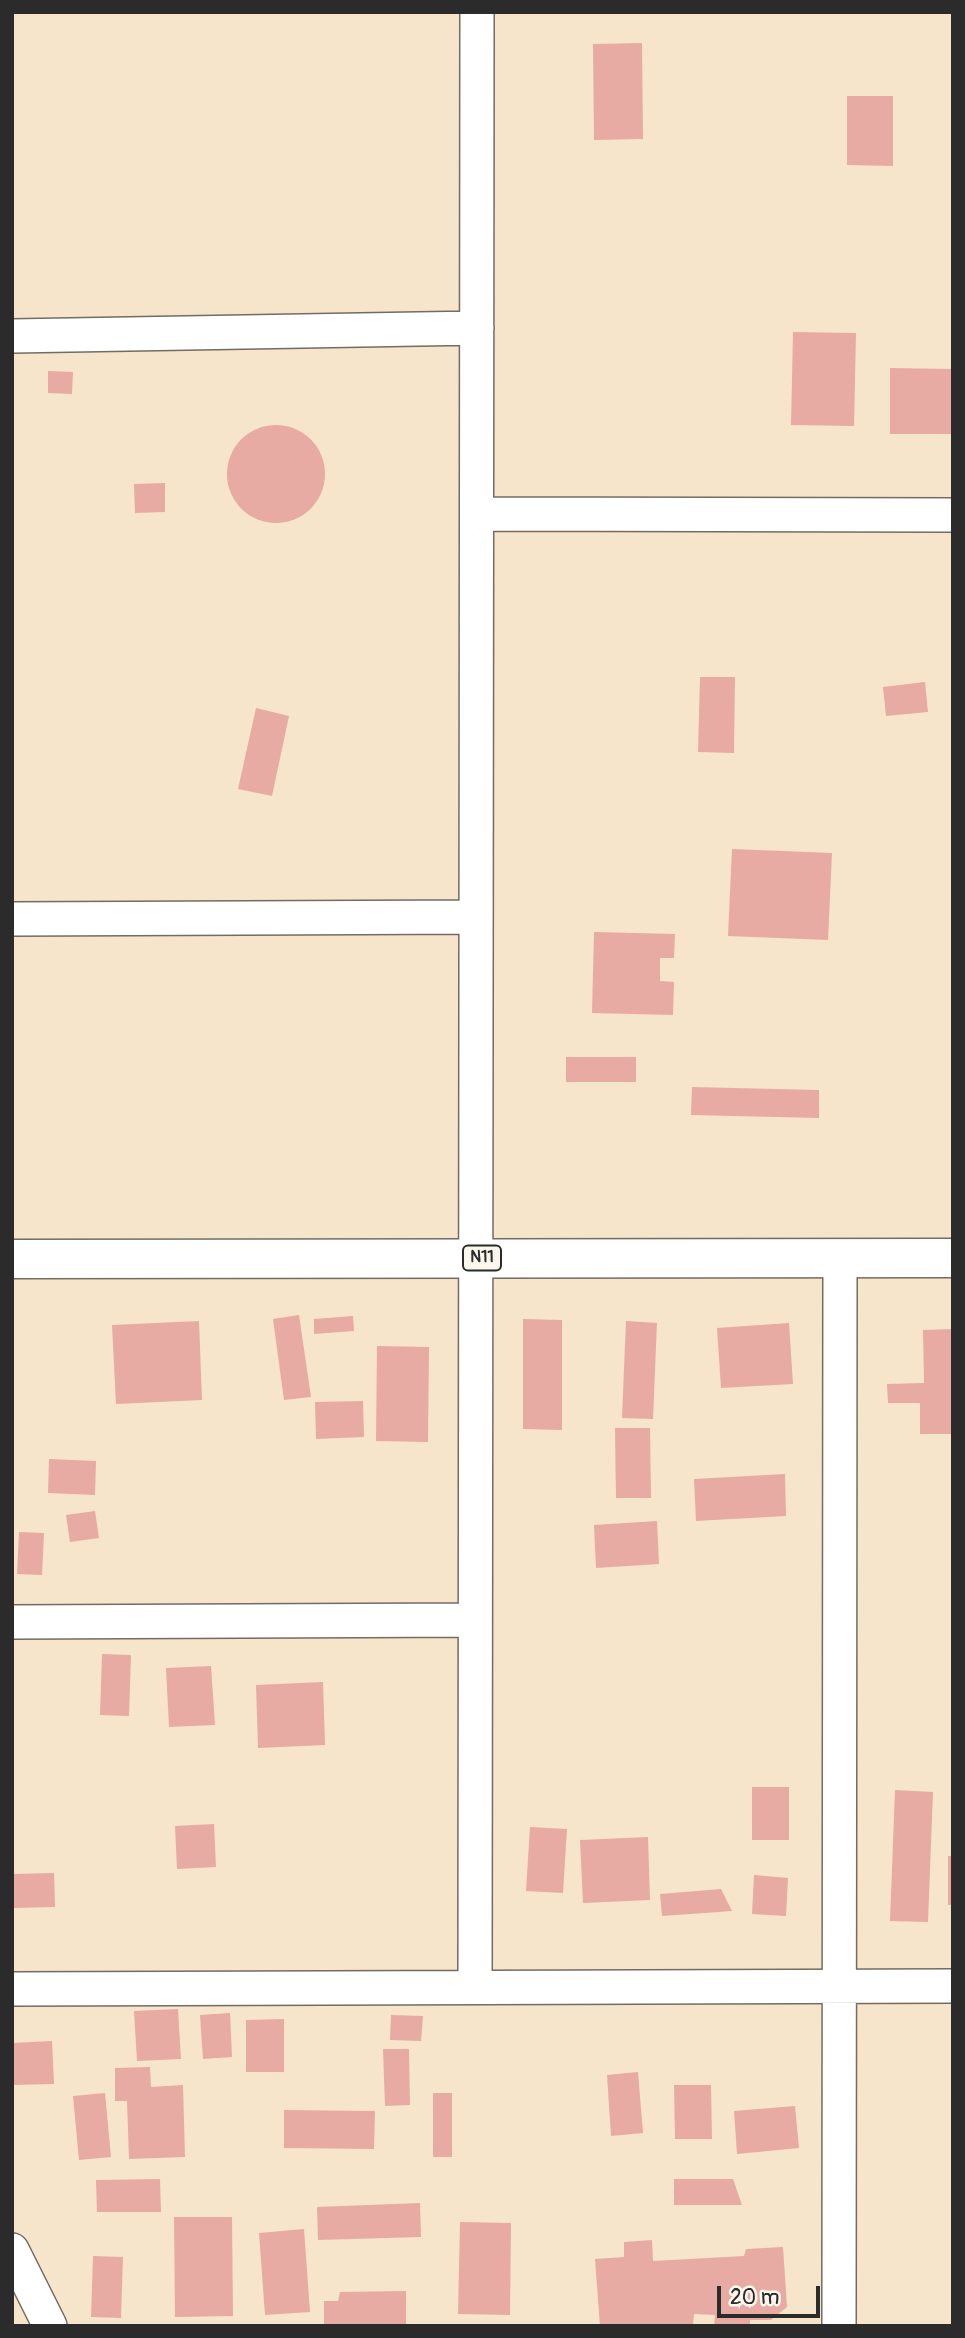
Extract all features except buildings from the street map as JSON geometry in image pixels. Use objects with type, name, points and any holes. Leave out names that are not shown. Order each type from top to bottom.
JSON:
[{"type":"main road","name":"N11","points":[[12,1259],[953,1258]]},
{"type":"street","points":[[475,1987],[477,12]]},
{"type":"street","points":[[12,336],[477,328]]},
{"type":"street","points":[[478,514],[953,515]]},
{"type":"street","points":[[12,919],[476,917]]},
{"type":"street","points":[[839,2326],[840,1258]]},
{"type":"street","points":[[12,1622],[475,1620]]},
{"type":"street","points":[[12,1989],[953,1986]]},
{"type":"street","points":[[12,2250],[50,2326]]}]
